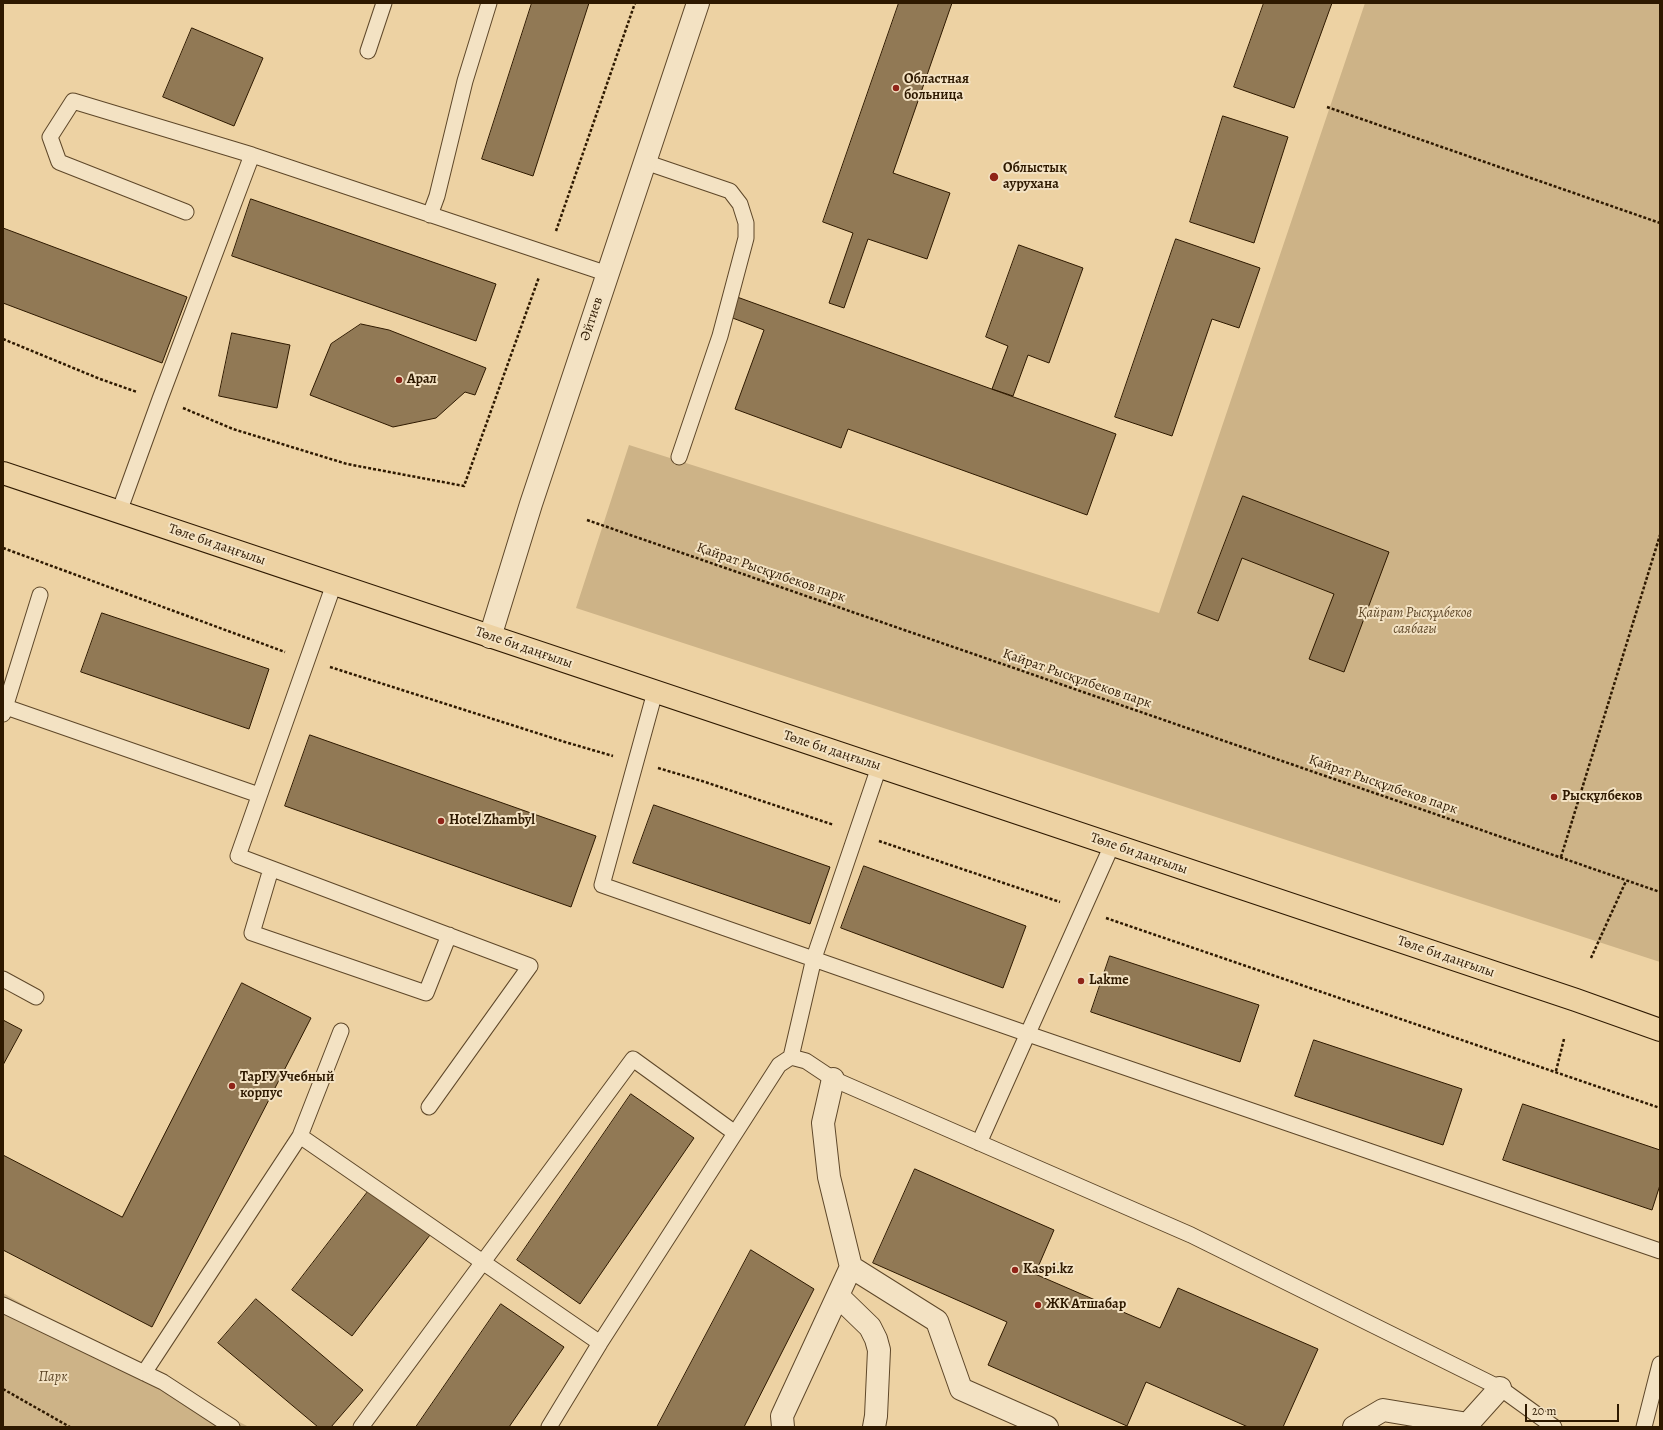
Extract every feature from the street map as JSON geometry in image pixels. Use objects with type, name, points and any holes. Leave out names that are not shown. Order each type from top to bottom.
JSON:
[{"type":"main road","name":"Төле би даңғылы","points":[[3,473],[1660,1030]]},
{"type":"street","name":"Әйтиев","points":[[490,636],[533,497],[698,3]]},
{"type":"street","points":[[783,1427],[782,1416],[851,1267],[829,1177],[822,1123],[833,1079]]},
{"type":"street","points":[[851,1267],[936,1321],[961,1389],[1047,1427]]},
{"type":"street","points":[[838,1296],[870,1327],[876,1339],[879,1350],[876,1416],[874,1427]]},
{"type":"street","points":[[1354,1427],[1383,1410],[1467,1426],[1500,1388]]},
{"type":"lane","points":[[368,51],[384,3]]},
{"type":"lane","points":[[430,215],[437,196],[464,81],[489,3]]},
{"type":"lane","points":[[186,212],[59,162],[50,137],[73,101],[252,155],[608,274]]},
{"type":"lane","points":[[119,512],[252,155]]},
{"type":"lane","points":[[645,162],[730,191],[740,204],[746,222],[746,238],[720,336],[679,457]]},
{"type":"lane","points":[[334,584],[238,856],[530,966],[429,1107]]},
{"type":"lane","points":[[40,595],[4,709],[259,795]]},
{"type":"lane","points":[[656,692],[602,885],[1028,1034],[1660,1251]]},
{"type":"lane","points":[[548,1427],[600,1343],[779,1065],[791,1057],[814,958],[879,767]]},
{"type":"lane","points":[[979,1143],[1112,845]]},
{"type":"lane","points":[[271,869],[252,933],[426,993],[449,935]]},
{"type":"lane","points":[[3,979],[36,997]]},
{"type":"lane","points":[[144,1373],[300,1136],[341,1031]]},
{"type":"lane","points":[[791,1057],[806,1061],[833,1079],[1191,1235],[1500,1388],[1554,1427]]},
{"type":"lane","points":[[361,1427],[485,1262],[633,1059],[735,1133]]},
{"type":"lane","points":[[300,1136],[485,1262],[600,1343]]},
{"type":"lane","points":[[3,1305],[163,1382],[232,1427]]},
{"type":"lane","points":[[1644,1427],[1660,1364]]},
{"type":"path","points":[[1327,107],[1660,224]]},
{"type":"path","points":[[3,339],[100,379],[160,399],[233,429],[347,464],[464,486]]},
{"type":"path","name":"Қайрат Рысқұлбеков парк","points":[[587,520],[1660,892]]},
{"type":"path","points":[[1561,857],[1660,535]]},
{"type":"path","points":[[1591,958],[1626,881]]},
{"type":"path","points":[[1556,1070],[1564,1039]]},
{"type":"path","points":[[3,1389],[70,1427]]},
{"type":"green space","name":"Қайрат Рысқұлбеков саябағы","points":[[1365,3],[1660,3],[1660,962],[576,608],[629,445],[1159,613]]},
{"type":"green space","name":"Парк","points":[[3,1293],[144,1373],[249,1427],[3,1427]]},
{"type":"building","points":[[532,3],[589,3],[533,176],[482,159]]},
{"type":"building","name":"Областная больница","points":[[899,3],[952,3],[893,173],[950,193],[927,259],[868,239],[844,308],[829,303],[853,233],[823,222]]},
{"type":"building","points":[[1264,3],[1332,3],[1294,108],[1234,87]]},
{"type":"building","points":[[192,28],[263,58],[234,126],[163,97]]},
{"type":"building","points":[[1223,116],[1288,137],[1254,243],[1190,222]]},
{"type":"building","points":[[251,199],[496,284],[476,341],[232,256]]},
{"type":"building","points":[[3,228],[187,297],[162,363],[3,303]]},
{"type":"building","points":[[1176,239],[1260,268],[1239,328],[1212,319],[1172,436],[1115,417]]},
{"type":"building","points":[[1019,245],[1083,268],[1049,363],[1028,355],[1013,396],[992,389],[1008,346],[986,337]]},
{"type":"building","points":[[737,297],[1116,434],[1087,515],[848,429],[841,448],[735,409],[764,330],[730,317]]},
{"type":"building","name":"Арал","points":[[361,324],[389,330],[486,368],[475,395],[465,392],[436,418],[393,427],[310,395],[331,344]]},
{"type":"building","points":[[232,333],[290,345],[277,408],[219,396]]},
{"type":"building","points":[[1243,496],[1389,552],[1344,672],[1309,659],[1334,594],[1242,558],[1218,621],[1198,613]]},
{"type":"building","points":[[102,613],[269,669],[249,729],[81,672]]},
{"type":"building","name":"Hotel Zhambyl","points":[[310,735],[596,836],[571,907],[285,806]]},
{"type":"building","points":[[654,805],[830,867],[810,924],[633,863]]},
{"type":"building","points":[[864,866],[1026,926],[1003,988],[841,928]]},
{"type":"building","points":[[1110,956],[1259,1005],[1240,1062],[1091,1012]]},
{"type":"building","name":"ТарГУ Учебный корпус","points":[[242,983],[311,1018],[152,1327],[3,1250],[3,1155],[122,1217]]},
{"type":"building","points":[[3,1020],[22,1030],[3,1065]]},
{"type":"building","points":[[1314,1040],[1462,1089],[1443,1145],[1295,1096]]},
{"type":"building","points":[[631,1094],[694,1138],[580,1304],[517,1260]]},
{"type":"building","points":[[1523,1104],[1660,1150],[1660,1185],[1652,1210],[1503,1160]]},
{"type":"building","name":"ЖК Атшабар","points":[[915,1169],[1054,1230],[1035,1274],[1160,1328],[1178,1288],[1318,1349],[1283,1427],[1248,1427],[1146,1382],[1127,1426],[988,1365],[1007,1322],[873,1263]]},
{"type":"building","points":[[370,1189],[430,1235],[352,1336],[292,1290]]},
{"type":"building","points":[[751,1250],[814,1289],[744,1427],[657,1427]]},
{"type":"building","points":[[256,1299],[363,1390],[331,1427],[318,1427],[218,1343]]},
{"type":"building","points":[[501,1304],[564,1347],[509,1427],[416,1427]]},
{"type":"place","name":"Областная больница","points":[[896,88]]},
{"type":"place","name":"Облыстық аурухана","points":[[994,177]]},
{"type":"place","name":"Арал","points":[[399,380]]},
{"type":"place","name":"Рысқұлбеков","points":[[1554,797]]},
{"type":"place","name":"Hotel Zhambyl","points":[[441,821]]},
{"type":"place","name":"Lakme","points":[[1081,981]]},
{"type":"place","name":"ТарГУ Учебный корпус","points":[[232,1086]]},
{"type":"place","name":"Kaspi.kz","points":[[1015,1270]]},
{"type":"place","name":"ЖК Атшабар","points":[[1038,1305]]}]
